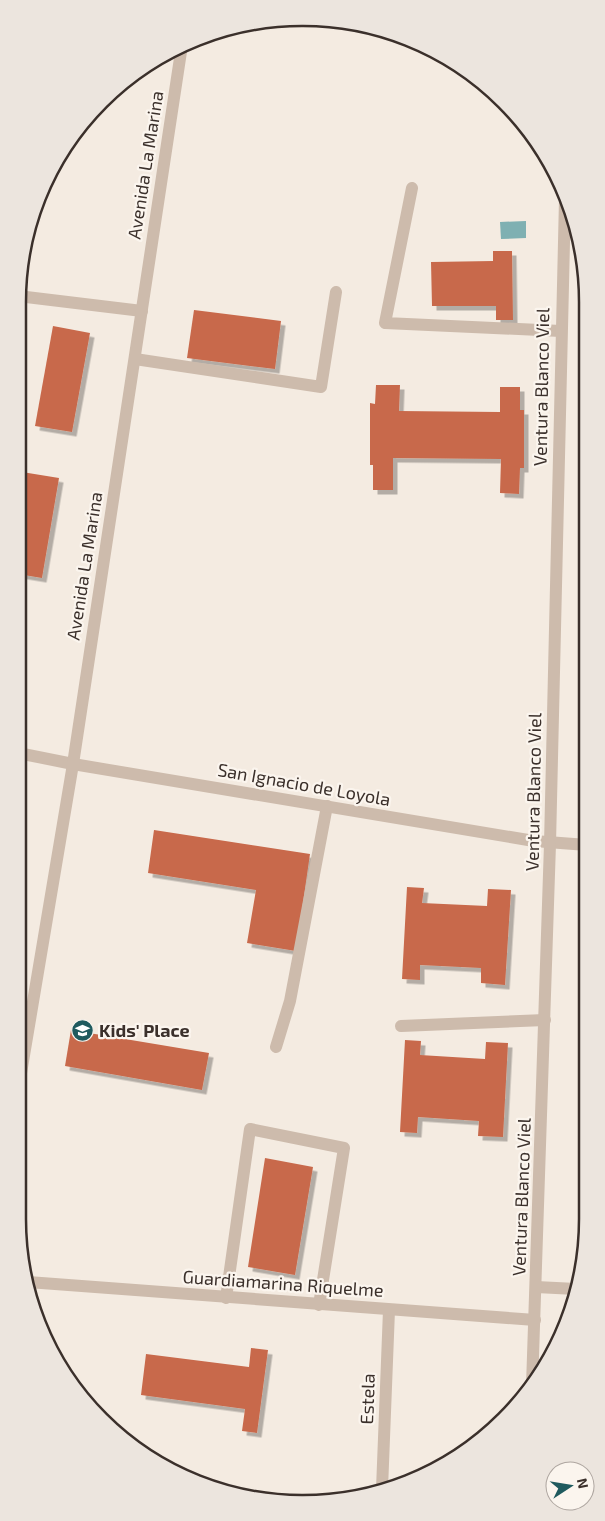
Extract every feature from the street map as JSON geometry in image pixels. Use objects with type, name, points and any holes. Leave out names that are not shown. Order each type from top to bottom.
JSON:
[{"type":"street","name":"Avenida La Marina","points":[[26,1036],[72,764],[181,55]]},
{"type":"street","points":[[412,188],[385,323],[561,330]]},
{"type":"street","name":"Ventura Blanco Viel","points":[[533,1371],[550,844],[564,216]]},
{"type":"street","points":[[134,359],[321,387],[336,292]]},
{"type":"street","points":[[26,297],[142,311]]},
{"type":"street","name":"San Ignacio de Loyola","points":[[26,755],[72,764],[550,844],[579,845]]},
{"type":"street","points":[[276,1047],[290,1001],[327,806]]},
{"type":"street","points":[[401,1026],[545,1020]]},
{"type":"street","points":[[226,1298],[250,1129],[344,1148],[319,1305]]},
{"type":"street","name":"Guardiamarina Riquelme","points":[[34,1283],[535,1320]]},
{"type":"street","points":[[536,1288],[569,1290]]},
{"type":"street","name":"Estela","points":[[382,1483],[389,1310]]},
{"type":"water","points":[[526,221],[526,238],[501,239],[500,222]]},
{"type":"building","points":[[493,251],[512,251],[513,320],[496,320],[496,306],[432,306],[431,262],[493,261]]},
{"type":"building","points":[[194,310],[281,321],[275,369],[187,358]]},
{"type":"building","points":[[53,326],[90,333],[72,432],[35,426]]},
{"type":"building","points":[[376,385],[400,385],[399,411],[500,412],[500,387],[520,387],[520,410],[524,410],[524,468],[520,468],[519,494],[500,493],[501,459],[393,458],[393,490],[373,490],[373,465],[370,465],[370,403],[375,404]]},
{"type":"building","points":[[26,473],[59,478],[42,578],[26,575]]},
{"type":"building","points":[[154,830],[310,854],[296,951],[247,943],[256,890],[148,873]]},
{"type":"building","points":[[407,887],[424,888],[422,903],[487,906],[488,889],[511,890],[505,985],[481,983],[481,968],[420,965],[420,980],[402,979]]},
{"type":"building","points":[[71,1030],[209,1053],[202,1090],[65,1066]]},
{"type":"building","points":[[405,1040],[421,1041],[420,1055],[485,1059],[486,1042],[508,1043],[503,1137],[478,1136],[479,1121],[418,1117],[417,1133],[400,1132]]},
{"type":"building","points":[[265,1158],[313,1167],[295,1275],[248,1267]]},
{"type":"building","points":[[251,1348],[268,1350],[257,1433],[242,1431],[245,1409],[141,1395],[146,1354],[249,1367]]},
{"type":"place","name":"Kids' Place","points":[[83,1031]]}]
